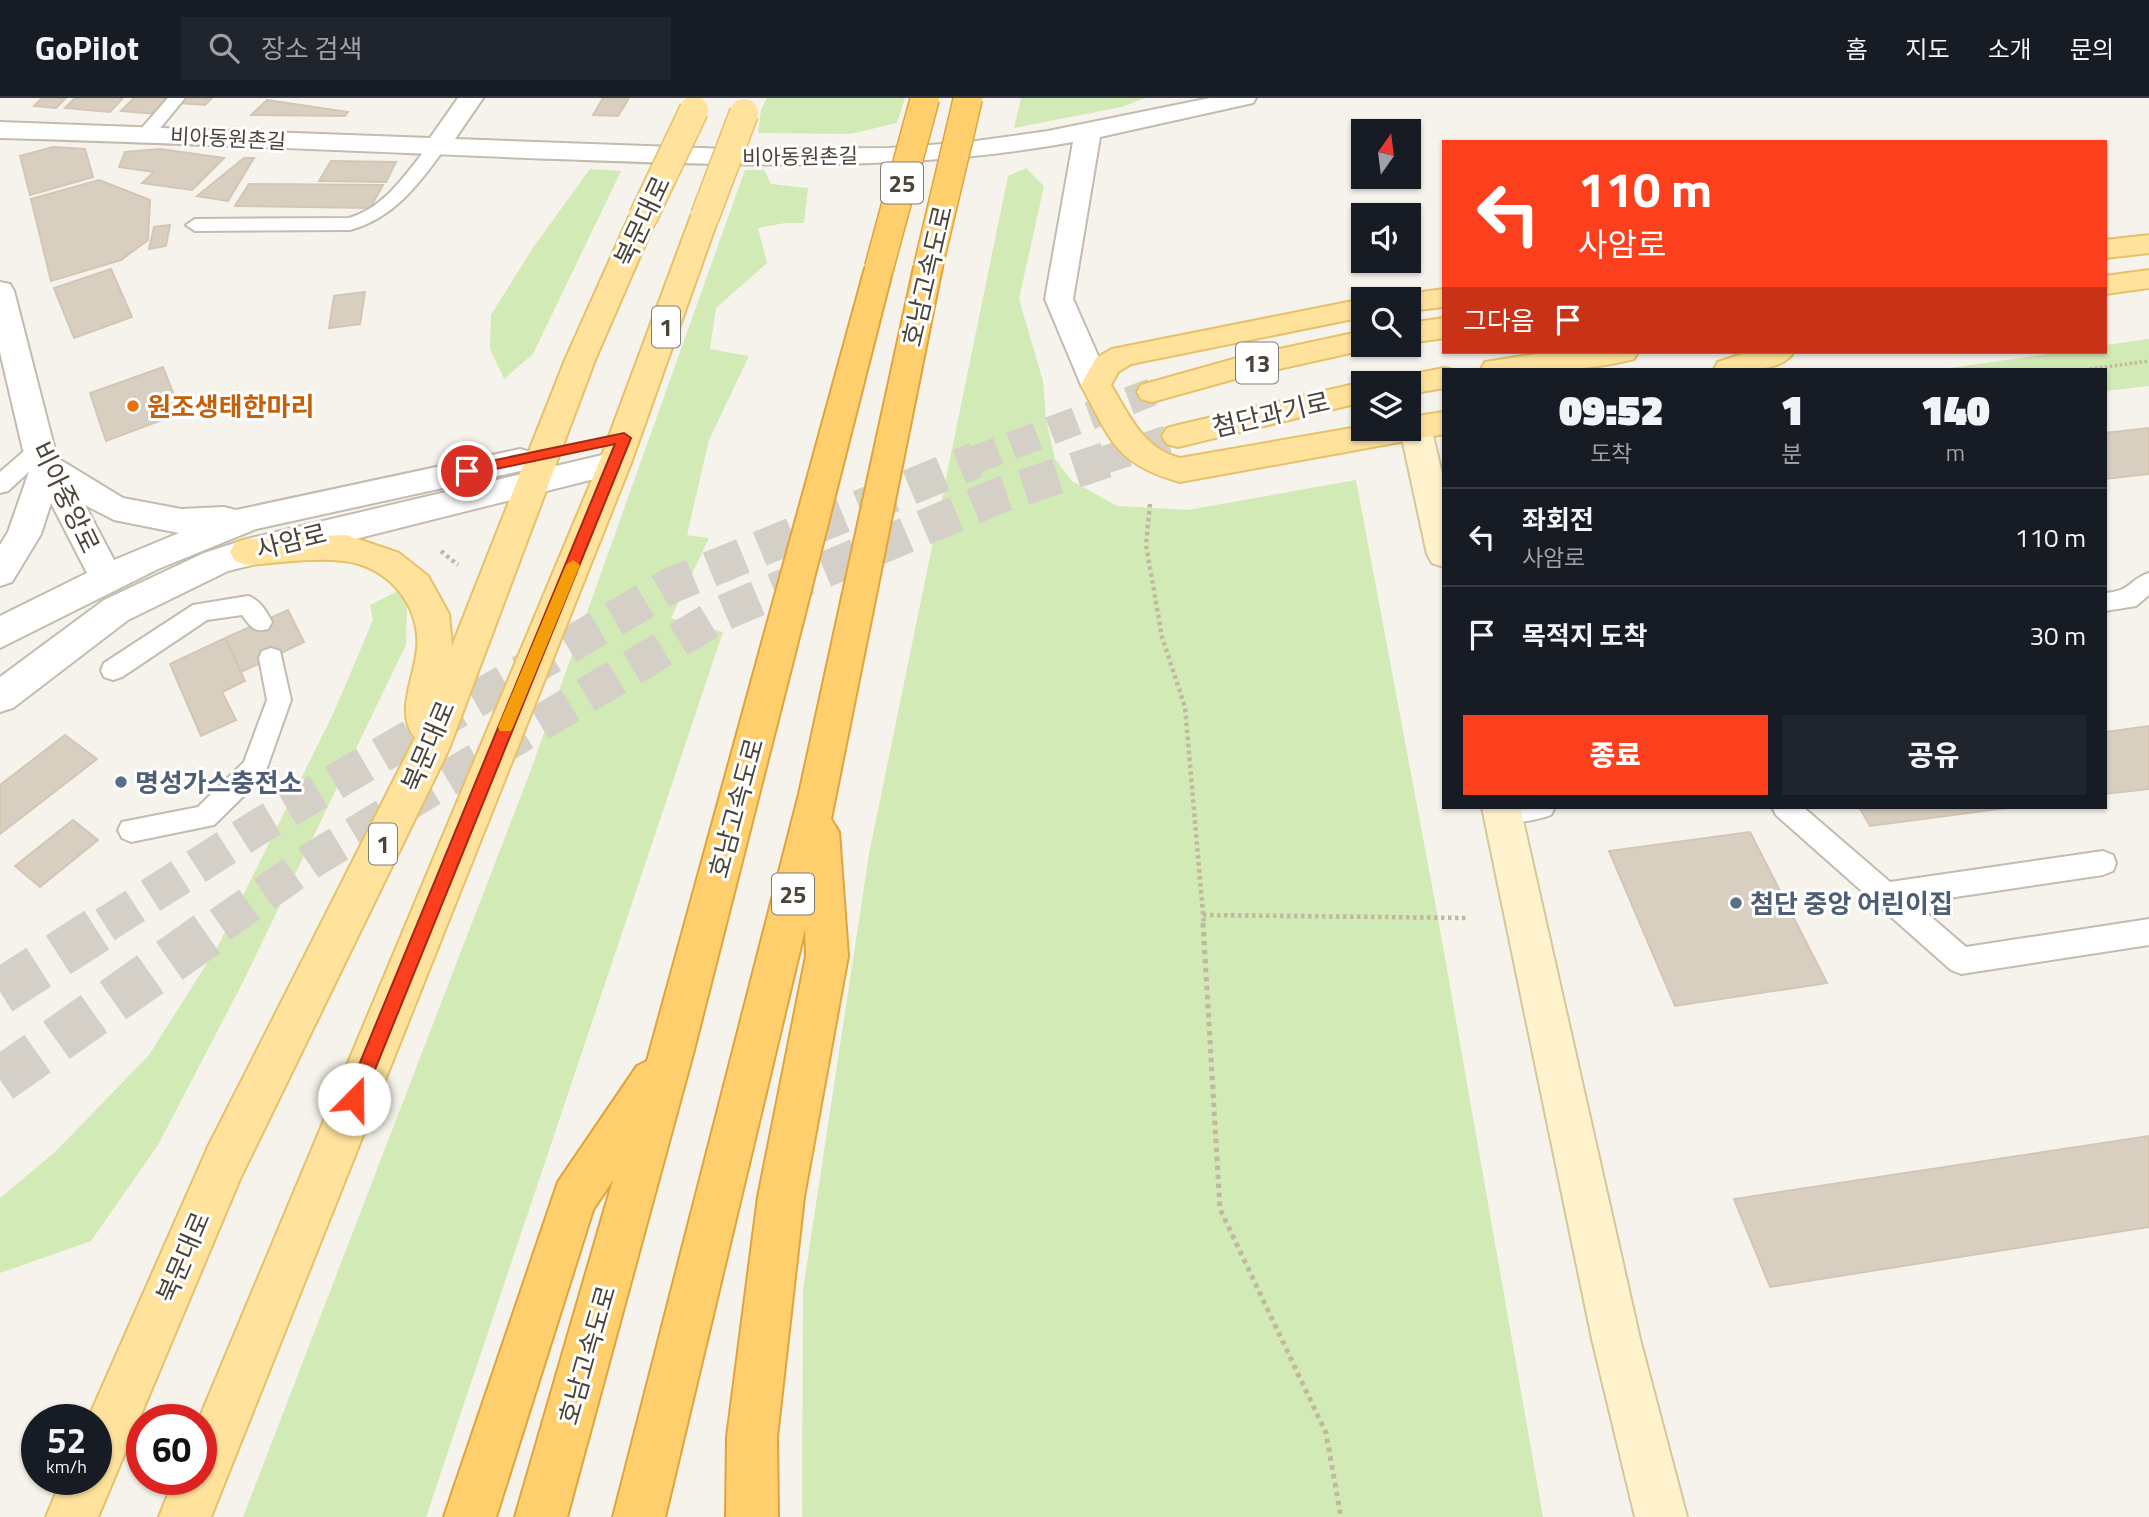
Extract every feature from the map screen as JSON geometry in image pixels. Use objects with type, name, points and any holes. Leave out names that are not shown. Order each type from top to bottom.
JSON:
[{"type":"highway","name":"호남고속도로","points":[[541,1517],[672,1050],[925,98]]},
{"type":"highway","name":"호남고속도로","points":[[639,1517],[818,794],[928,267],[968,98]]},
{"type":"highway","points":[[752,1517],[752,1437],[781,1197],[827,956],[818,794]]},
{"type":"highway","points":[[470,1517],[574,1198],[672,1050]]},
{"type":"main road","name":"북문대로","points":[[112,1423],[224,1163],[430,749],[580,360],[643,217],[697,104]]},
{"type":"main road","name":"북문대로","points":[[217,1439],[620,450],[748,105]]},
{"type":"main road","points":[[2107,249],[2149,244]]},
{"type":"main road","points":[[2107,285],[2149,279]]},
{"type":"main road","points":[[1421,301],[1442,298]]},
{"type":"main road","points":[[1351,311],[1122,356],[1107,365],[1096,385],[1136,452],[1156,463],[1180,470],[1351,439]]},
{"type":"main road","points":[[1421,331],[1442,328]]},
{"type":"main road","name":"첨단과기로","points":[[1152,392],[1237,368],[1351,344]]},
{"type":"main road","points":[[1503,368],[1608,354]]},
{"type":"main road","points":[[1732,368],[1773,354]]},
{"type":"main road","points":[[1421,382],[1442,378]]},
{"type":"main road","name":"첨단과기로","points":[[1178,436],[1351,395]]},
{"type":"main road","points":[[249,535],[346,548],[387,562],[416,585],[432,614],[435,653],[424,698],[430,749]]},
{"type":"main road","points":[[72,1517],[81,1495]]},
{"type":"main road","name":"북문대로","points":[[185,1517],[194,1495]]},
{"type":"street","points":[[436,148],[471,98]]},
{"type":"street","name":"비아동원촌길","points":[[0,130],[436,148],[797,157],[928,153],[1020,144],[1244,98]]},
{"type":"street","points":[[1088,132],[1059,299],[1096,385]]},
{"type":"street","name":"비아중앙로","points":[[0,291],[43,458],[107,578]]},
{"type":"street","points":[[1421,441],[1442,544]]},
{"type":"street","name":"사암로","points":[[0,634],[19,621],[107,578],[249,535],[620,450]]},
{"type":"street","points":[[0,573],[24,534],[43,458],[114,508],[249,535]]},
{"type":"street","name":"사암로","points":[[0,697],[116,610],[216,562],[249,535]]},
{"type":"street","points":[[1515,809],[1616,1339],[1661,1517]]},
{"type":"lane","name":"비아동원촌길","points":[[146,134],[177,98]]},
{"type":"lane","points":[[195,225],[350,224],[365,220],[379,214],[392,203],[436,148]]},
{"type":"lane","points":[[0,485],[43,458]]},
{"type":"lane","points":[[2107,602],[2128,600],[2149,582]]},
{"type":"lane","points":[[113,670],[201,612],[248,605],[260,622]]},
{"type":"lane","points":[[131,830],[205,817],[256,768],[279,700],[271,658]]},
{"type":"lane","points":[[1787,809],[1961,961],[2149,932]]},
{"type":"lane","points":[[1886,895],[2103,863]]},
{"type":"path","points":[[2097,368],[2149,361]]},
{"type":"path","points":[[1150,504],[1146,545],[1162,637],[1185,707],[1203,915],[1220,1209],[1325,1433],[1341,1517]]},
{"type":"path","points":[[1203,915],[1468,918]]},
{"type":"green space","points":[[767,98],[905,98],[897,123],[850,134],[758,133],[761,110]]},
{"type":"green space","points":[[1021,98],[1145,98],[1122,107],[1014,128]]},
{"type":"green space","points":[[1026,168],[1044,186],[1019,299],[1043,381],[1046,419],[1055,459],[1072,481],[1117,506],[1188,510],[1356,480],[1438,918],[1543,1517],[802,1517],[803,1290],[869,854],[1008,176]]},
{"type":"green space","points":[[590,169],[621,171],[533,354],[504,379],[490,349],[491,315],[532,249]]},
{"type":"green space","points":[[745,170],[764,170],[771,184],[808,188],[804,223],[758,228],[767,263],[716,308],[710,349],[749,356],[709,440],[687,535],[709,538],[671,618],[723,632],[426,1517],[243,1517],[529,775]]},
{"type":"green space","points":[[2149,339],[2149,386],[2107,391],[2107,368],[1950,368],[2047,354],[2107,354],[2107,345]]},
{"type":"green space","points":[[398,591],[407,602],[406,645],[242,984],[158,1145],[91,1241],[0,1273],[0,1198],[55,1152],[149,1055],[218,946],[334,712],[373,620],[370,605]]},
{"type":"building","points":[[42,98],[66,98],[56,108],[34,106]]},
{"type":"building","points":[[75,98],[123,98],[110,112],[65,108]]},
{"type":"building","points":[[134,98],[172,98],[157,114],[121,111]]},
{"type":"building","points":[[183,98],[212,98],[205,105],[178,103]]},
{"type":"building","points":[[603,98],[629,98],[618,116],[593,115]]},
{"type":"building","points":[[267,100],[348,112],[345,116],[251,115]]},
{"type":"building","points":[[53,147],[85,149],[93,177],[30,195],[20,156]]},
{"type":"building","points":[[160,149],[224,158],[192,190],[142,183],[154,172],[119,167],[125,152]]},
{"type":"building","points":[[244,158],[254,158],[228,201],[197,196]]},
{"type":"building","points":[[331,161],[396,162],[386,182],[319,181]]},
{"type":"building","points":[[99,180],[150,200],[148,240],[121,260],[51,281],[31,199]]},
{"type":"building","points":[[249,184],[383,185],[370,208],[235,206]]},
{"type":"building","points":[[170,225],[166,246],[149,249],[154,227]]},
{"type":"building","points":[[111,269],[132,317],[74,338],[54,288]]},
{"type":"building","points":[[365,292],[360,324],[329,328],[334,296]]},
{"type":"building","points":[[163,367],[181,413],[106,441],[90,393]]},
{"type":"building","points":[[2149,428],[2149,474],[2107,479],[2107,433]]},
{"type":"building","points":[[288,610],[304,642],[241,672],[225,638]]},
{"type":"building","points":[[225,638],[245,681],[222,692],[236,720],[201,736],[170,664]]},
{"type":"building","points":[[2149,726],[2149,789],[2107,794],[2107,732]]},
{"type":"building","points":[[65,735],[97,759],[0,834],[0,785]]},
{"type":"building","points":[[1860,809],[1999,809],[1870,826]]},
{"type":"building","points":[[73,820],[98,840],[40,887],[15,866]]},
{"type":"building","points":[[1750,832],[1827,983],[1675,1006],[1609,851]]},
{"type":"building","points":[[2149,1136],[2149,1227],[1770,1287],[1734,1199]]},
{"type":"tunnel","points":[[972,461],[1152,392]]},
{"type":"tunnel","points":[[1101,461],[1178,436]]},
{"type":"tunnel","points":[[105,925],[263,824],[672,585],[976,460]]},
{"type":"tunnel","points":[[220,925],[314,859],[723,613],[1003,494],[1106,460]]},
{"type":"tunnel","points":[[0,992],[108,923]]},
{"type":"tunnel","points":[[0,1080],[223,923]]},
{"type":"slow traffic","points":[[506,727],[573,565]]},
{"type":"place","name":"원조생태한마리","points":[[133,406]]},
{"type":"place","name":"명성가스충전소","points":[[121,782]]},
{"type":"place","name":"첨단 중앙 어린이집","points":[[1736,903]]},
{"type":"route","points":[[354,1099],[624,438],[467,471]]}]
